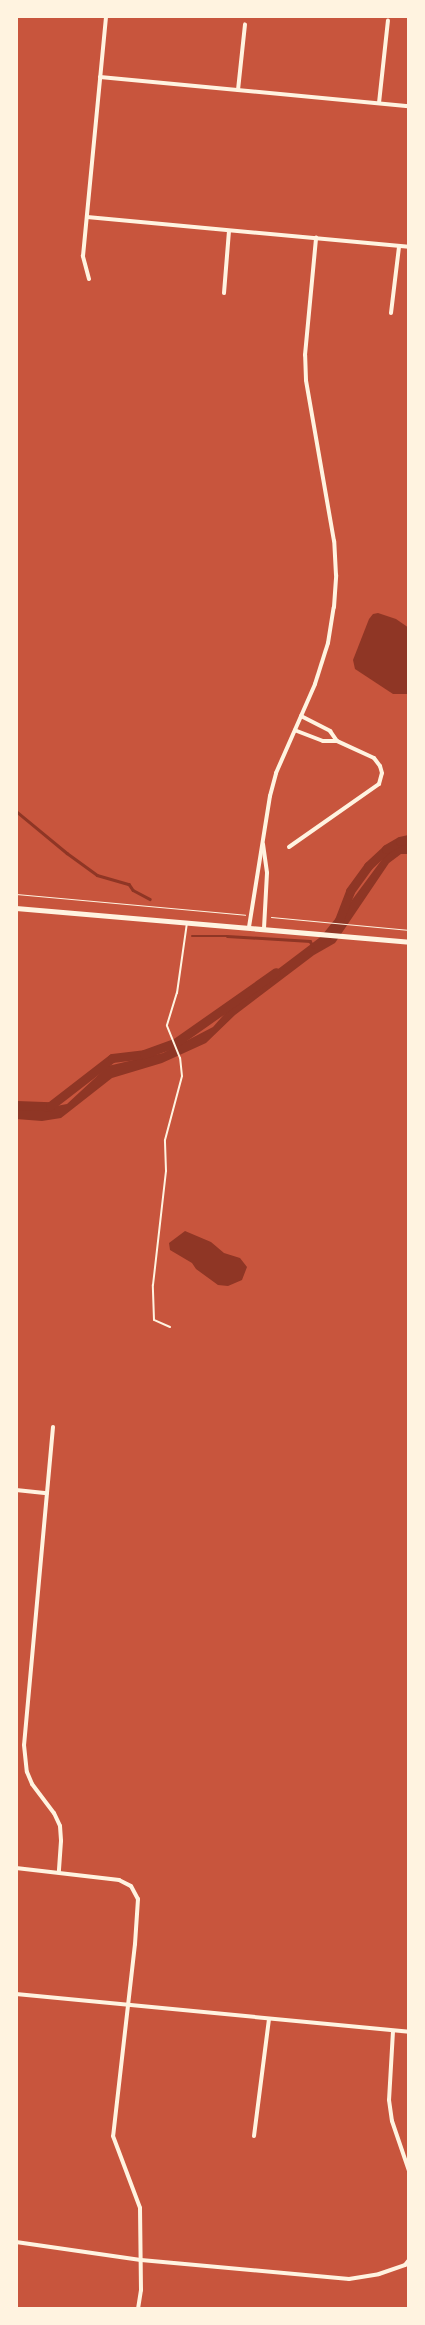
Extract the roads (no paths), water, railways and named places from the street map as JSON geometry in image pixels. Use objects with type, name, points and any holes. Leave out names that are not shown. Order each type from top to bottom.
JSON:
[{"type":"street","points":[[88,279],[83,256],[106,16]]},
{"type":"street","points":[[380,103],[388,20]]},
{"type":"street","points":[[238,90],[245,24]]},
{"type":"street","points":[[100,77],[409,106]]},
{"type":"street","points":[[88,217],[409,248]]},
{"type":"street","points":[[224,293],[229,231]]},
{"type":"street","points":[[249,927],[276,773],[314,684],[328,643],[334,607],[336,575],[334,541],[306,380],[305,355],[316,238]]},
{"type":"street","points":[[391,313],[399,246]]},
{"type":"street","points":[[300,716],[330,731],[337,740]]},
{"type":"street","points":[[289,847],[380,784],[380,766],[374,758],[337,740],[323,740],[295,730]]},
{"type":"street","points":[[263,842],[267,873],[264,928]]},
{"type":"street","points":[[16,908],[409,942]]},
{"type":"street","points":[[53,1427],[24,1758],[32,1784],[54,1814],[60,1826],[59,1872]]},
{"type":"street","points":[[16,1490],[47,1493]]},
{"type":"street","points":[[16,1868],[119,1880],[131,1886],[138,1900],[138,1915],[114,2136],[140,2208],[141,2290],[138,2309]]},
{"type":"street","points":[[16,1994],[409,2032]]},
{"type":"street","points":[[254,2136],[269,2019]]},
{"type":"street","points":[[393,2031],[389,2100],[392,2121],[409,2171]]},
{"type":"street","points":[[16,2242],[141,2260],[349,2279],[380,2274],[405,2265],[409,2260]]},
{"type":"lane","points":[[170,1327],[154,1320],[153,1285],[166,1171],[165,1140],[182,1076],[180,1058],[167,1025],[177,993],[187,923]]},
{"type":"waterway","points":[[16,811],[97,875],[129,884],[133,890],[150,899]]},
{"type":"waterway","points":[[327,935],[339,920],[350,891],[368,866],[386,849],[400,841],[409,839]]},
{"type":"waterway","points":[[192,936],[310,941],[313,946]]},
{"type":"waterway","points":[[16,1105],[50,1106],[112,1058],[144,1054],[175,1043],[276,972]]}]
